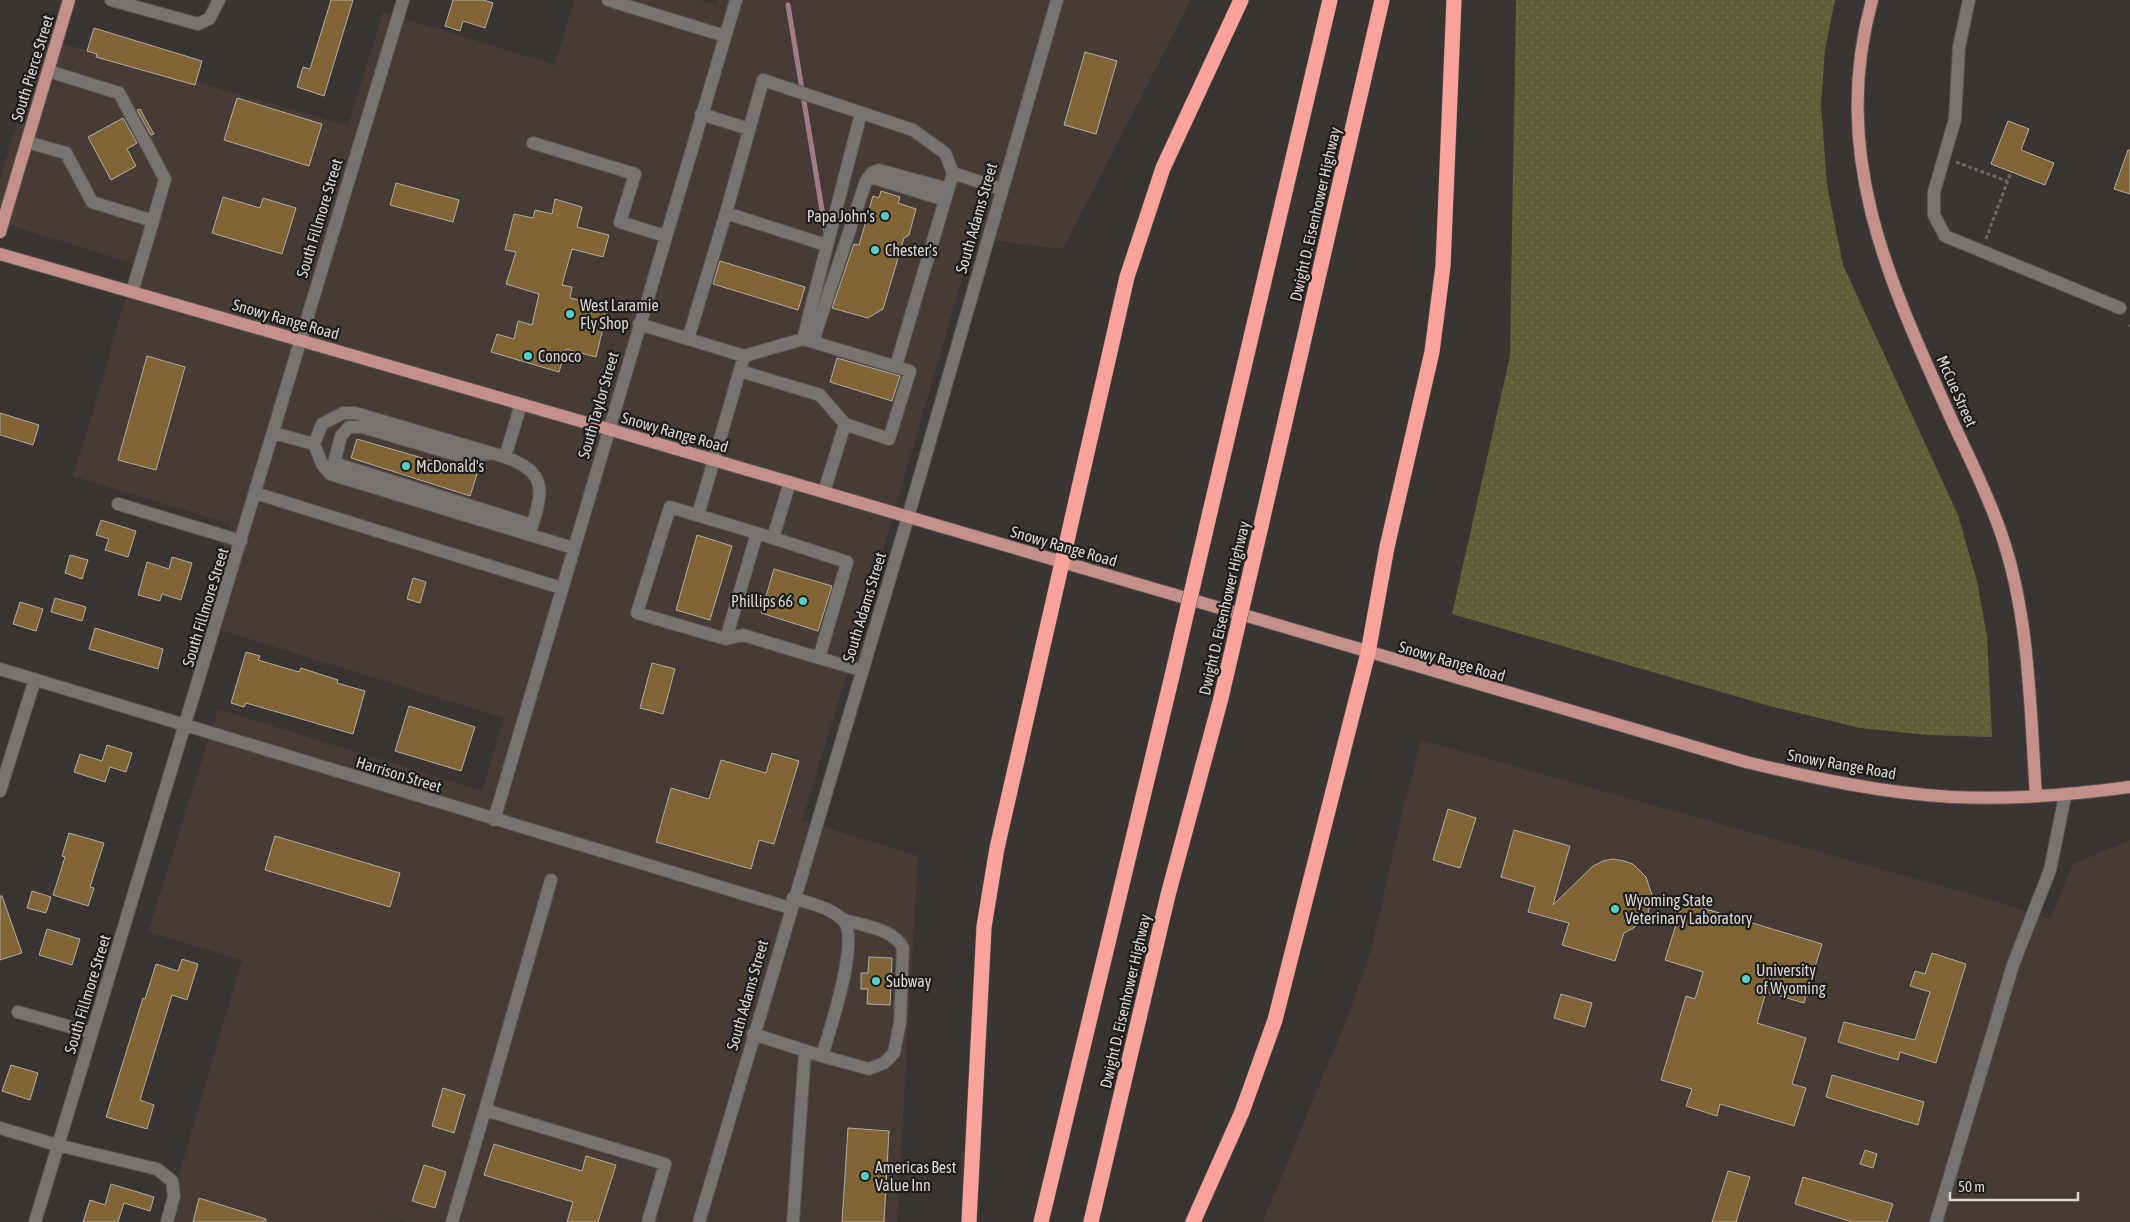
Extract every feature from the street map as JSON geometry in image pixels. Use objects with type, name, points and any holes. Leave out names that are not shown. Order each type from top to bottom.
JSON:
[{"type":"highway","points":[[968,1222],[984,928],[997,848],[1064,563],[1075,500],[1127,278],[1163,168],[1241,0]]},
{"type":"highway","name":"Dwight D. Eisenhower Highway","points":[[1041,1222],[1172,676],[1330,0]]},
{"type":"highway","name":"Dwight D. Eisenhower Highway","points":[[1091,1222],[1168,895],[1221,698],[1382,0]]},
{"type":"highway","points":[[1193,1222],[1242,1112],[1274,1020],[1368,653],[1387,547],[1432,352],[1443,266],[1454,0]]},
{"type":"main road","name":"South Pierce Street","points":[[0,232],[69,0]]},
{"type":"main road","name":"McCue Street","points":[[1872,0],[1861,60],[1858,109],[1860,160],[1870,216],[1882,256],[1904,312],[2001,533],[2014,578],[2024,633],[2036,796]]},
{"type":"main road","name":"Snowy Range Road","points":[[0,254],[790,482],[1705,751],[1810,777],[1879,789],[1952,797],[2065,796],[2130,786]]},
{"type":"street","points":[[111,0],[181,21],[198,24],[209,19],[219,0]]},
{"type":"street","name":"South Fillmore Street","points":[[35,1222],[256,493],[299,339],[403,0]]},
{"type":"street","points":[[608,0],[725,36]]},
{"type":"street","name":"South Taylor Street","points":[[494,820],[736,0]]},
{"type":"street","name":"South Adams Street","points":[[698,1222],[791,903],[908,517],[1001,188],[1057,0]]},
{"type":"street","points":[[1969,0],[1960,47],[1955,119],[1934,192],[1934,215],[1944,236],[2120,308]]},
{"type":"street","points":[[48,71],[119,93],[165,179],[132,292]]},
{"type":"street","points":[[688,339],[763,80],[914,130],[945,153],[953,173],[896,366]]},
{"type":"street","points":[[808,340],[826,245],[861,113]]},
{"type":"street","points":[[701,114],[749,129]]},
{"type":"street","points":[[27,142],[66,153],[92,202],[153,221]]},
{"type":"street","points":[[533,143],[635,174],[620,222],[665,236]]},
{"type":"street","points":[[953,173],[1001,188]]},
{"type":"street","points":[[808,340],[866,181],[874,178],[947,194]]},
{"type":"street","points":[[726,213],[826,245]]},
{"type":"street","points":[[639,324],[744,356],[808,340],[910,371],[889,439],[844,424],[820,395],[740,371]]},
{"type":"street","points":[[698,515],[744,356]]},
{"type":"street","points":[[504,457],[521,404]]},
{"type":"street","points":[[343,413],[355,413],[524,464],[532,470],[538,485],[539,497],[530,530],[330,474],[322,464],[314,444],[322,424],[343,413]]},
{"type":"street","points":[[492,453],[464,458],[341,422],[328,428],[324,435],[325,456],[334,463],[530,530],[573,548]]},
{"type":"street","points":[[824,492],[844,424]]},
{"type":"street","points":[[273,433],[314,444]]},
{"type":"street","points":[[773,538],[790,482]]},
{"type":"street","points":[[256,493],[562,588]]},
{"type":"street","points":[[118,504],[241,541]]},
{"type":"street","points":[[819,658],[847,562],[670,507],[637,613],[726,639],[743,635],[819,658],[861,670]]},
{"type":"street","points":[[726,639],[757,533]]},
{"type":"street","name":"Harrison Street","points":[[0,669],[494,820],[791,903],[825,909],[844,920],[890,934],[900,942],[903,948],[898,1038],[894,1053],[884,1063],[869,1069],[753,1034]]},
{"type":"street","points":[[0,791],[35,679]]},
{"type":"street","points":[[1936,1222],[2012,965],[2050,870],[2065,796]]},
{"type":"street","points":[[452,1222],[551,880]]},
{"type":"street","points":[[822,1056],[848,960],[849,931],[844,920]]},
{"type":"street","points":[[18,1012],[92,1033]]},
{"type":"street","points":[[793,1222],[805,1051]]},
{"type":"street","points":[[485,1110],[664,1164],[648,1222]]},
{"type":"street","points":[[0,1128],[57,1145],[157,1169],[172,1181],[174,1196],[167,1222]]},
{"type":"path","points":[[1944,157],[2007,181]]},
{"type":"path","points":[[1982,251],[2011,172]]},
{"type":"shaded area","points":[[574,0],[700,0],[716,5],[718,0],[1191,0],[1063,249],[974,238],[844,684],[802,820],[918,856],[897,1222],[405,1222],[368,1211],[402,1222],[165,1222],[242,960],[148,932],[218,709],[482,791],[504,718],[201,624],[230,524],[73,476],[135,264],[0,222],[0,179],[44,38],[348,126],[383,12],[555,65]]},
{"type":"shaded area","points":[[1516,0],[1835,0],[1825,49],[1821,105],[1827,185],[1843,265],[1958,515],[1977,581],[1987,636],[1992,737],[1927,735],[1860,728],[1766,705],[1452,614],[1510,356]]},
{"type":"shaded area","name":"University of Wyoming","points":[[1421,740],[1991,900],[2050,919],[2073,864],[2130,840],[2130,1222],[1263,1222],[1350,1011],[1372,947],[1403,809]]},
{"type":"building","points":[[331,0],[353,0],[324,96],[297,87],[303,67],[310,69]]},
{"type":"building","points":[[453,0],[483,0],[493,3],[485,28],[463,21],[460,31],[445,26]]},
{"type":"building","points":[[94,28],[202,61],[195,85],[96,57],[97,54],[87,51]]},
{"type":"building","points":[[1085,52],[1117,61],[1096,134],[1064,125]]},
{"type":"building","points":[[237,98],[322,124],[309,166],[224,140]]},
{"type":"building","points":[[140,109],[154,134],[151,135],[137,110]]},
{"type":"building","points":[[123,118],[137,143],[127,149],[136,166],[111,180],[88,137]]},
{"type":"building","points":[[2008,121],[2029,129],[2021,150],[2054,163],[2045,185],[1991,164]]},
{"type":"building","points":[[2128,150],[2130,150],[2130,194],[2114,189]]},
{"type":"building","points":[[396,183],[459,200],[453,222],[390,205]]},
{"type":"building","points":[[881,191],[900,197],[898,203],[916,209],[909,235],[904,238],[883,309],[868,318],[832,308],[854,244],[859,245],[873,196],[879,198]]},
{"type":"building","points":[[223,197],[260,208],[263,198],[296,208],[282,254],[212,233]]},
{"type":"building","points":[[555,199],[582,207],[577,227],[609,235],[603,257],[572,249],[562,285],[572,287],[570,298],[608,307],[596,357],[566,349],[559,372],[491,352],[497,334],[514,339],[518,321],[532,325],[539,294],[506,284],[516,252],[505,250],[514,214],[533,218],[535,210],[552,214]]},
{"type":"building","points":[[720,261],[805,287],[798,310],[713,284]]},
{"type":"building","points":[[147,356],[185,367],[156,470],[118,460]]},
{"type":"building","points":[[837,358],[900,376],[892,401],[830,382]]},
{"type":"building","points":[[0,413],[39,425],[33,445],[0,435]]},
{"type":"building","name":"McDonald's","points":[[357,439],[477,474],[470,496],[351,458]]},
{"type":"building","points":[[101,520],[136,531],[128,557],[105,550],[109,539],[96,535]]},
{"type":"building","points":[[697,535],[732,546],[710,620],[676,610]]},
{"type":"building","points":[[70,555],[88,560],[82,579],[65,573]]},
{"type":"building","points":[[172,557],[192,563],[181,600],[162,594],[160,601],[138,595],[147,562],[169,569]]},
{"type":"building","name":"Phillips 66","points":[[774,569],[832,586],[818,631],[761,613]]},
{"type":"building","points":[[413,578],[426,582],[420,603],[407,599]]},
{"type":"building","points":[[55,598],[86,607],[82,621],[51,612]]},
{"type":"building","points":[[20,602],[43,609],[36,631],[13,624]]},
{"type":"building","points":[[95,628],[163,649],[158,669],[89,649]]},
{"type":"building","points":[[246,652],[260,656],[258,660],[299,672],[301,668],[338,680],[337,683],[365,691],[353,734],[246,703],[244,707],[231,703]]},
{"type":"building","points":[[652,663],[675,669],[663,714],[640,708]]},
{"type":"building","points":[[409,706],[475,727],[461,771],[395,751]]},
{"type":"building","points":[[107,745],[132,753],[126,772],[110,767],[105,782],[74,772],[80,754],[102,761]]},
{"type":"building","points":[[772,753],[799,761],[774,844],[759,840],[751,869],[656,842],[671,788],[709,799],[721,760],[766,773]]},
{"type":"building","points":[[1448,809],[1476,818],[1460,868],[1433,860]]},
{"type":"building","points":[[1514,830],[1570,846],[1553,905],[1593,866],[1603,861],[1613,859],[1633,864],[1646,877],[1652,895],[1648,913],[1635,927],[1624,933],[1615,961],[1562,945],[1569,923],[1528,912],[1535,887],[1501,877]]},
{"type":"building","points":[[69,833],[104,843],[90,887],[94,888],[88,906],[53,895],[65,857],[62,856]]},
{"type":"building","points":[[275,836],[400,873],[390,907],[265,870]]},
{"type":"building","points":[[32,891],[51,897],[46,913],[27,908]]},
{"type":"building","points":[[0,896],[2,896],[22,953],[0,960]]},
{"type":"building","points":[[1683,902],[1822,944],[1804,1003],[1766,992],[1757,1023],[1806,1038],[1792,1084],[1806,1088],[1794,1126],[1720,1104],[1717,1116],[1686,1106],[1692,1089],[1661,1080],[1686,996],[1695,999],[1703,972],[1665,960]]},
{"type":"building","points":[[47,929],[80,939],[72,965],[39,955]]},
{"type":"building","points":[[1932,953],[1966,964],[1936,1063],[1900,1052],[1898,1060],[1838,1042],[1844,1022],[1915,1040],[1930,992],[1910,986],[1915,971],[1925,974]]},
{"type":"building","name":"Subway","points":[[869,957],[892,958],[890,1005],[867,1004],[868,989],[861,989],[861,973],[868,973]]},
{"type":"building","points":[[182,959],[198,964],[187,1000],[172,995],[140,1100],[154,1105],[147,1129],[106,1117],[143,998],[145,999],[156,964],[178,971]]},
{"type":"building","points":[[1561,994],[1592,1003],[1585,1027],[1554,1018]]},
{"type":"building","points":[[11,1065],[38,1073],[30,1100],[2,1091]]},
{"type":"building","points":[[1832,1075],[1924,1102],[1918,1125],[1826,1097]]},
{"type":"building","points":[[443,1088],[465,1095],[454,1133],[432,1126]]},
{"type":"building","name":"Americas Best Value Inn","points":[[848,1128],[889,1131],[884,1222],[842,1222]]},
{"type":"building","points":[[494,1144],[582,1171],[586,1156],[616,1165],[598,1222],[567,1222],[573,1202],[484,1175]]},
{"type":"building","points":[[1865,1150],[1877,1154],[1873,1168],[1860,1164]]},
{"type":"building","points":[[424,1165],[446,1172],[435,1208],[412,1201]]},
{"type":"building","points":[[1728,1171],[1750,1177],[1736,1222],[1712,1222]]},
{"type":"building","points":[[1803,1177],[1893,1204],[1887,1222],[1852,1222],[1795,1204]]},
{"type":"building","points":[[111,1184],[154,1197],[150,1211],[124,1203],[118,1222],[83,1222],[90,1200],[105,1205]]},
{"type":"building","points":[[199,1198],[266,1219],[266,1222],[193,1222]]},
{"type":"waterway","points":[[788,5],[826,234]]},
{"type":"place","name":"Papa John's","points":[[885,216]]},
{"type":"place","name":"Chester's","points":[[875,250]]},
{"type":"place","name":"West Laramie Fly Shop","points":[[570,314]]},
{"type":"place","name":"Conoco","points":[[528,356]]},
{"type":"place","name":"McDonald's","points":[[406,466]]},
{"type":"place","name":"Phillips 66","points":[[803,601]]},
{"type":"place","name":"Wyoming State Veterinary Laboratory","points":[[1615,909]]},
{"type":"place","name":"University of Wyoming","points":[[1746,979]]},
{"type":"place","name":"Subway","points":[[876,981]]},
{"type":"place","name":"Americas Best Value Inn","points":[[865,1176]]}]
